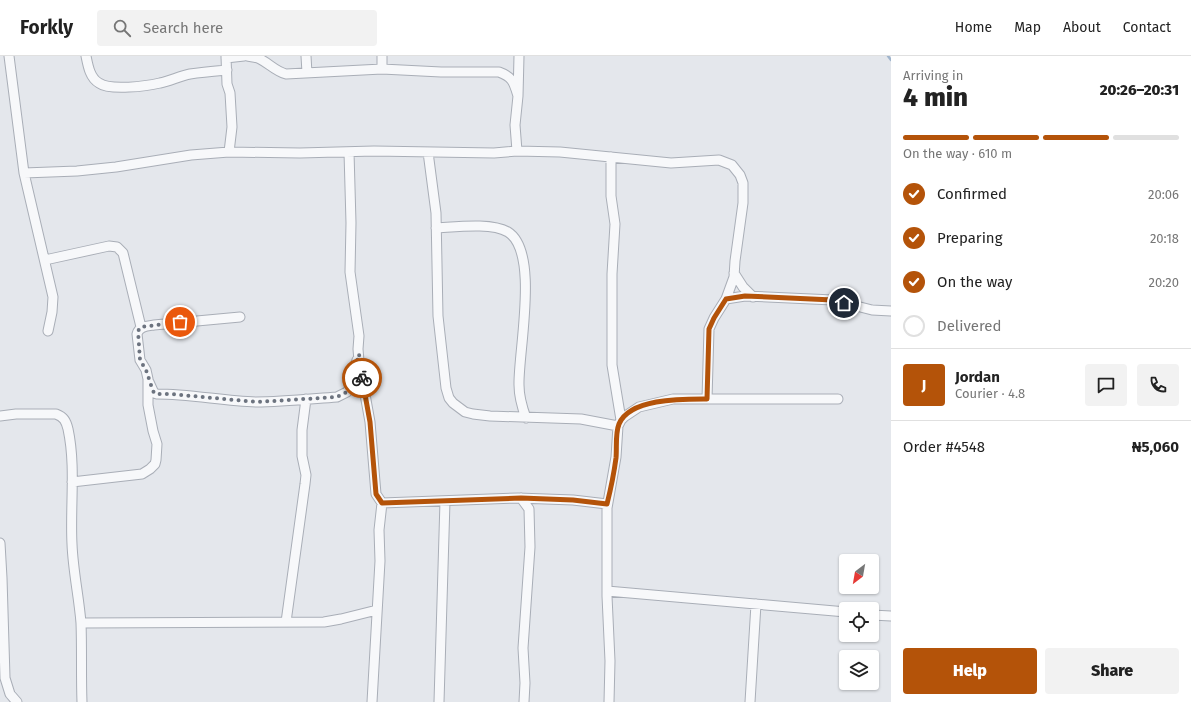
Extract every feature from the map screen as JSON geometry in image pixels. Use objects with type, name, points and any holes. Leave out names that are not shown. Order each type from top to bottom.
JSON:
[{"type":"street","points":[[9,56],[24,173],[53,297],[48,331]]},
{"type":"street","points":[[86,56],[90,73],[94,79],[100,84],[106,86],[146,86],[192,74],[227,70]]},
{"type":"street","points":[[229,152],[232,127],[230,92],[227,84],[226,57],[245,56],[258,58],[269,64],[278,72],[286,74],[382,70],[499,72],[505,74],[514,83],[518,96]]},
{"type":"street","points":[[306,56],[307,73]]},
{"type":"street","points":[[382,56],[382,70]]},
{"type":"street","points":[[517,151],[515,125],[518,96],[518,56]]},
{"type":"street","points":[[24,173],[77,171],[123,166],[191,155],[229,152],[300,153],[374,151],[494,153],[517,151],[560,152],[671,163],[719,160],[732,165],[740,175],[744,192],[734,273],[726,299],[709,329],[707,399]]},
{"type":"street","points":[[349,152],[351,223],[350,272],[359,336],[359,354],[370,422],[376,494],[382,503],[379,530],[380,561],[372,702]]},
{"type":"street","points":[[428,152],[436,213],[438,316],[446,388],[449,398],[457,407],[465,412],[473,414],[526,418],[581,419],[620,423]]},
{"type":"street","points":[[609,702],[610,661],[607,591],[607,504],[613,478],[620,423],[612,365],[612,274],[615,224],[611,196],[611,156]]},
{"type":"street","points":[[436,228],[488,226],[508,232],[519,244],[525,269],[522,353],[519,384],[520,400],[526,418]]},
{"type":"street","points":[[44,260],[109,246],[120,249],[141,327],[138,331],[139,355],[141,363],[146,370],[154,393],[157,394],[257,402],[337,397],[347,392],[351,384],[359,354]]},
{"type":"street","points":[[734,273],[743,287],[753,297]]},
{"type":"street","points":[[726,299],[745,296],[833,300],[872,310],[891,311]]},
{"type":"street","points":[[141,327],[240,317]]},
{"type":"street","points":[[72,482],[142,474],[155,464],[157,444],[148,404],[148,379]]},
{"type":"street","points":[[286,622],[306,475],[302,456],[302,430],[306,399]]},
{"type":"street","points":[[620,423],[624,416],[639,407],[673,399],[838,399]]},
{"type":"street","points":[[0,416],[16,414],[56,414],[65,418],[70,440],[72,544],[81,623],[82,702]]},
{"type":"street","points":[[382,503],[521,498],[573,500],[607,504]]},
{"type":"street","points":[[521,498],[529,509],[530,561],[523,648],[525,682],[524,702]]},
{"type":"street","points":[[529,509],[537,499]]},
{"type":"street","points":[[439,702],[445,501]]},
{"type":"street","points":[[0,544],[2,578],[2,643],[5,678],[10,694],[17,702]]},
{"type":"street","points":[[607,591],[839,611]]},
{"type":"street","points":[[750,702],[756,604]]},
{"type":"street","points":[[81,623],[324,622],[377,610]]},
{"type":"street","points":[[879,615],[891,616]]},
{"type":"waterway","points":[[888,56],[891,60]]},
{"type":"way so far","points":[[180,322],[141,327],[138,331],[140,360],[146,370],[154,393],[257,402],[337,397],[344,394],[349,389],[359,354],[362,378]]},
{"type":"route","points":[[362,378],[370,422],[376,494],[382,503],[521,498],[573,500],[607,504],[616,457],[618,426],[624,416],[639,407],[673,399],[707,399],[709,329],[726,299],[745,296],[833,300],[844,303]]}]
